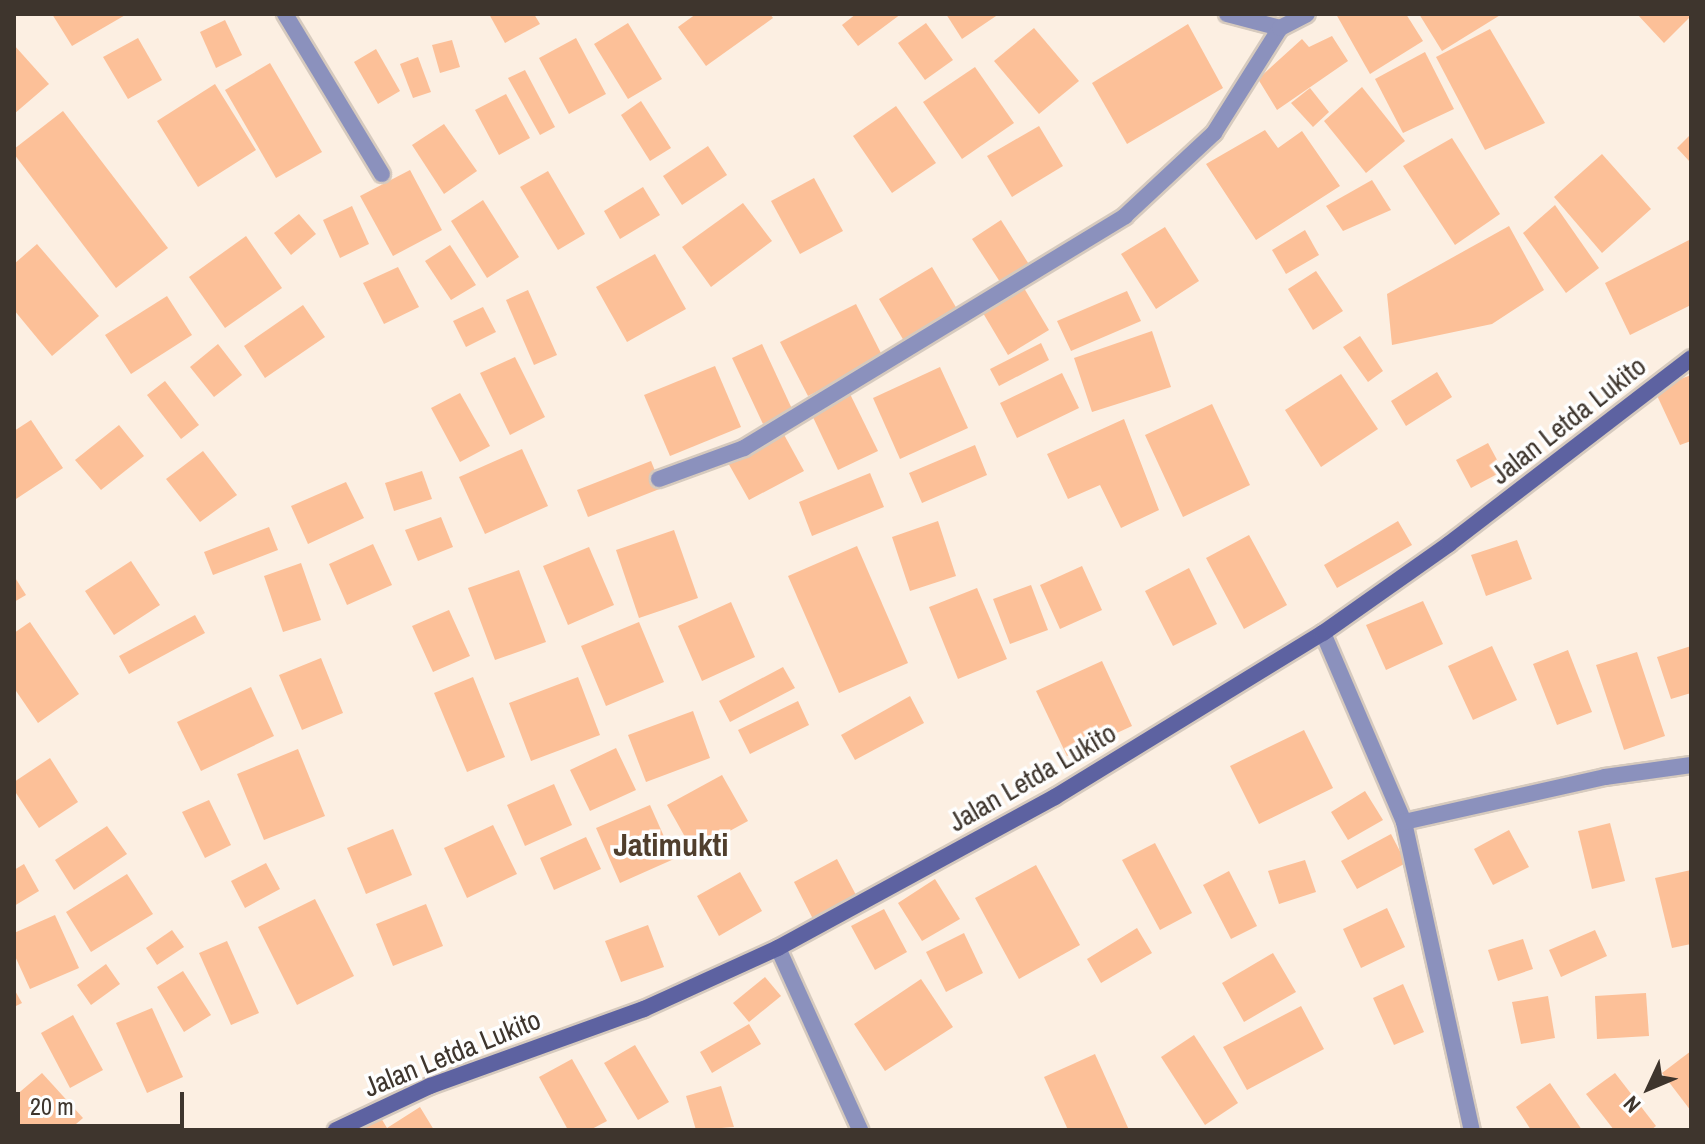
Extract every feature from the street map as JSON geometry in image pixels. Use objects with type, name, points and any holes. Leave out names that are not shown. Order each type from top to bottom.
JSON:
[{"type":"street","points":[[285,14],[382,174]]},
{"type":"street","points":[[1227,14],[1280,28]]},
{"type":"street","points":[[659,479],[744,448],[1125,216],[1214,133],[1280,28],[1307,14]]},
{"type":"street","name":"Jalan Letda Lukito","points":[[336,1130],[430,1086],[644,1009],[778,948],[1055,797],[1323,633],[1449,544],[1691,358]]},
{"type":"street","points":[[1323,633],[1404,822],[1472,1130]]},
{"type":"street","points":[[1404,822],[1605,777],[1691,765]]},
{"type":"street","points":[[778,948],[860,1130]]},
{"type":"building","points":[[52,14],[127,14],[72,46]]},
{"type":"building","points":[[489,14],[534,14],[540,24],[505,43]]},
{"type":"building","points":[[696,14],[770,14],[773,18],[706,66],[678,27]]},
{"type":"building","points":[[856,14],[901,14],[858,46],[842,25]]},
{"type":"building","points":[[946,14],[999,14],[962,39]]},
{"type":"building","points":[[1336,14],[1406,14],[1423,41],[1370,74]]},
{"type":"building","points":[[1419,14],[1502,14],[1442,51]]},
{"type":"building","points":[[1637,14],[1691,14],[1691,16],[1664,43]]},
{"type":"building","points":[[225,20],[242,55],[216,68],[200,32]]},
{"type":"building","points":[[628,23],[662,79],[628,99],[594,44]]},
{"type":"building","points":[[926,23],[953,60],[925,80],[898,43]]},
{"type":"building","points":[[1188,24],[1223,88],[1127,144],[1092,83]]},
{"type":"building","points":[[1034,28],[1079,81],[1039,114],[994,61]]},
{"type":"building","points":[[1490,29],[1545,123],[1485,150],[1436,57]]},
{"type":"building","points":[[1332,36],[1348,61],[1277,110],[1258,79],[1302,39],[1309,47]]},
{"type":"building","points":[[138,38],[162,80],[128,99],[103,57]]},
{"type":"building","points":[[576,38],[606,94],[569,114],[539,58]]},
{"type":"building","points":[[452,40],[460,67],[440,73],[432,45]]},
{"type":"building","points":[[14,45],[49,84],[14,114]]},
{"type":"building","points":[[376,49],[400,91],[378,104],[354,62]]},
{"type":"building","points":[[1425,52],[1454,109],[1403,133],[1375,79]]},
{"type":"building","points":[[418,57],[431,92],[413,98],[400,64]]},
{"type":"building","points":[[270,63],[322,152],[276,178],[225,90]]},
{"type":"building","points":[[975,67],[1014,123],[962,159],[923,102]]},
{"type":"building","points":[[525,70],[555,127],[540,135],[508,78]]},
{"type":"building","points":[[215,84],[256,150],[198,187],[157,121]]},
{"type":"building","points":[[1362,87],[1405,141],[1366,173],[1324,121]]},
{"type":"building","points":[[1310,88],[1329,112],[1313,127],[1291,103]]},
{"type":"building","points":[[506,94],[530,138],[499,155],[475,110]]},
{"type":"building","points":[[641,101],[671,148],[650,161],[621,115]]},
{"type":"building","points":[[896,106],[936,163],[892,193],[853,136]]},
{"type":"building","points":[[63,111],[168,248],[116,288],[14,154],[14,149]]},
{"type":"building","points":[[444,124],[477,171],[444,194],[412,145]]},
{"type":"building","points":[[1039,126],[1063,166],[1012,197],[987,156]]},
{"type":"building","points":[[1265,130],[1278,148],[1302,131],[1340,186],[1256,240],[1206,164]]},
{"type":"building","points":[[1691,134],[1691,163],[1677,148]]},
{"type":"building","points":[[1452,138],[1500,214],[1455,245],[1403,166]]},
{"type":"building","points":[[708,146],[727,175],[682,205],[663,176]]},
{"type":"building","points":[[1602,154],[1651,209],[1602,253],[1554,197]]},
{"type":"building","points":[[410,170],[442,230],[393,256],[360,196]]},
{"type":"building","points":[[548,171],[585,234],[558,250],[520,187]]},
{"type":"building","points":[[814,178],[843,231],[800,254],[771,201]]},
{"type":"building","points":[[1372,180],[1391,210],[1343,231],[1326,206]]},
{"type":"building","points":[[643,187],[660,215],[620,239],[604,211]]},
{"type":"building","points":[[483,200],[519,257],[487,278],[451,221]]},
{"type":"building","points":[[743,203],[772,241],[711,287],[682,247]]},
{"type":"building","points":[[1555,205],[1599,268],[1566,293],[1523,233]]},
{"type":"building","points":[[352,206],[369,244],[340,258],[323,220]]},
{"type":"building","points":[[299,214],[316,234],[291,255],[274,233]]},
{"type":"building","points":[[1001,220],[1030,266],[1002,285],[972,239]]},
{"type":"building","points":[[1509,226],[1544,290],[1492,324],[1392,345],[1387,294]]},
{"type":"building","points":[[1165,227],[1199,281],[1156,309],[1121,254]]},
{"type":"building","points":[[1305,230],[1319,255],[1286,274],[1272,250]]},
{"type":"building","points":[[246,236],[282,288],[225,328],[189,277]]},
{"type":"building","points":[[1691,239],[1691,305],[1630,335],[1605,283]]},
{"type":"building","points":[[37,244],[99,316],[52,356],[14,310],[14,264]]},
{"type":"building","points":[[450,245],[476,285],[451,300],[425,261]]},
{"type":"building","points":[[655,254],[686,309],[627,342],[596,287]]},
{"type":"building","points":[[398,267],[419,307],[384,324],[363,283]]},
{"type":"building","points":[[932,267],[960,314],[907,346],[879,299]]},
{"type":"building","points":[[1316,271],[1343,311],[1313,330],[1288,289]]},
{"type":"building","points":[[1021,283],[1049,330],[1008,355],[980,308]]},
{"type":"building","points":[[528,290],[557,355],[534,365],[506,300]]},
{"type":"building","points":[[1127,291],[1141,321],[1071,351],[1057,321]]},
{"type":"building","points":[[167,296],[192,335],[131,374],[105,335]]},
{"type":"building","points":[[856,304],[884,359],[808,396],[780,342]]},
{"type":"building","points":[[303,305],[325,337],[265,378],[244,346]]},
{"type":"building","points":[[483,307],[496,332],[466,347],[453,321]]},
{"type":"building","points":[[1152,331],[1171,387],[1092,412],[1074,358]]},
{"type":"building","points":[[1360,336],[1383,371],[1368,382],[1343,347]]},
{"type":"building","points":[[1041,343],[1049,360],[999,386],[990,369]]},
{"type":"building","points":[[218,344],[242,375],[214,397],[190,367]]},
{"type":"building","points":[[762,344],[793,411],[763,424],[732,358]]},
{"type":"building","points":[[515,357],[545,417],[510,435],[480,373]]},
{"type":"building","points":[[715,366],[741,427],[670,456],[644,395]]},
{"type":"building","points":[[940,367],[968,428],[900,459],[873,398]]},
{"type":"building","points":[[1437,372],[1452,397],[1406,426],[1391,401]]},
{"type":"building","points":[[1062,373],[1079,408],[1017,438],[1000,403]]},
{"type":"building","points":[[1341,374],[1378,429],[1321,467],[1285,410]]},
{"type":"building","points":[[1691,375],[1691,441],[1680,445],[1654,389]]},
{"type":"building","points":[[165,381],[199,425],[181,439],[147,395]]},
{"type":"building","points":[[460,393],[490,446],[460,462],[431,408]]},
{"type":"building","points":[[850,394],[878,451],[838,470],[811,413]]},
{"type":"building","points":[[1212,404],[1250,485],[1183,517],[1145,435]]},
{"type":"building","points":[[1124,419],[1159,510],[1121,528],[1100,485],[1068,499],[1047,454]]},
{"type":"building","points":[[31,420],[63,468],[16,499],[14,431]]},
{"type":"building","points":[[119,425],[144,456],[101,490],[75,460]]},
{"type":"building","points":[[782,431],[804,471],[749,500],[727,461]]},
{"type":"building","points":[[1488,443],[1503,471],[1471,488],[1456,460]]},
{"type":"building","points":[[975,445],[987,475],[922,503],[909,473]]},
{"type":"building","points":[[522,449],[548,506],[485,534],[459,477]]},
{"type":"building","points":[[203,451],[237,495],[200,522],[166,479]]},
{"type":"building","points":[[651,461],[662,488],[588,517],[577,490]]},
{"type":"building","points":[[422,471],[432,499],[394,511],[385,483]]},
{"type":"building","points":[[870,473],[884,507],[812,536],[799,502]]},
{"type":"building","points":[[346,482],[364,518],[308,544],[291,506]]},
{"type":"building","points":[[441,517],[453,547],[418,561],[405,530]]},
{"type":"building","points":[[938,521],[956,576],[910,591],[892,537]]},
{"type":"building","points":[[1398,521],[1412,545],[1337,588],[1324,565]]},
{"type":"building","points":[[269,527],[278,550],[213,575],[204,552]]},
{"type":"building","points":[[674,530],[698,598],[639,618],[616,550]]},
{"type":"building","points":[[1249,535],[1287,605],[1244,629],[1206,558]]},
{"type":"building","points":[[1517,540],[1532,579],[1486,596],[1471,555]]},
{"type":"building","points":[[373,544],[392,585],[347,605],[329,564]]},
{"type":"building","points":[[857,546],[908,663],[839,693],[788,576]]},
{"type":"building","points":[[589,547],[614,605],[568,625],[543,566]]},
{"type":"building","points":[[131,561],[160,605],[114,635],[85,591]]},
{"type":"building","points":[[301,563],[321,620],[283,632],[264,576]]},
{"type":"building","points":[[1082,566],[1102,610],[1060,629],[1040,585]]},
{"type":"building","points":[[1189,568],[1217,624],[1173,646],[1145,591]]},
{"type":"building","points":[[519,570],[546,642],[495,660],[468,588]]},
{"type":"building","points":[[14,576],[26,595],[14,602]]},
{"type":"building","points":[[1031,585],[1048,630],[1010,644],[993,599]]},
{"type":"building","points":[[977,588],[1007,659],[958,679],[929,607]]},
{"type":"building","points":[[1423,601],[1443,644],[1386,670],[1366,625]]},
{"type":"building","points":[[731,602],[755,657],[702,681],[678,626]]},
{"type":"building","points":[[449,610],[470,656],[433,672],[412,626]]},
{"type":"building","points":[[195,615],[205,633],[129,674],[119,656]]},
{"type":"building","points":[[30,622],[79,694],[38,723],[14,688],[14,633]]},
{"type":"building","points":[[639,622],[664,682],[606,706],[581,646]]},
{"type":"building","points":[[1492,646],[1517,700],[1473,720],[1448,666]]},
{"type":"building","points":[[1691,646],[1691,693],[1671,699],[1657,657]]},
{"type":"building","points":[[1568,650],[1592,712],[1557,725],[1533,664]]},
{"type":"building","points":[[1637,652],[1665,736],[1624,750],[1596,665]]},
{"type":"building","points":[[321,658],[343,713],[302,730],[279,675]]},
{"type":"building","points":[[1102,661],[1132,726],[1067,756],[1036,691]]},
{"type":"building","points":[[783,667],[795,688],[730,722],[719,701]]},
{"type":"building","points":[[473,677],[505,757],[467,772],[434,693]]},
{"type":"building","points":[[578,677],[600,735],[531,761],[509,703]]},
{"type":"building","points":[[251,687],[274,736],[201,771],[177,722]]},
{"type":"building","points":[[910,696],[924,723],[855,760],[841,735]]},
{"type":"building","points":[[798,701],[809,725],[750,754],[738,730]]},
{"type":"building","points":[[693,711],[710,758],[646,782],[628,735]]},
{"type":"building","points":[[1304,730],[1333,788],[1259,824],[1230,766]]},
{"type":"building","points":[[616,748],[636,790],[590,811],[570,770]]},
{"type":"building","points":[[298,749],[325,816],[264,840],[237,774]]},
{"type":"building","points":[[50,758],[78,802],[39,828],[14,790],[14,782]]},
{"type":"building","points":[[722,775],[748,821],[693,851],[667,805]]},
{"type":"building","points":[[554,784],[572,825],[525,846],[507,805]]},
{"type":"building","points":[[1365,791],[1383,820],[1348,840],[1331,812]]},
{"type":"building","points":[[209,800],[231,845],[205,858],[182,812]]},
{"type":"building","points":[[650,805],[674,859],[620,883],[596,828]]},
{"type":"building","points":[[1610,823],[1625,881],[1592,889],[1578,831]]},
{"type":"building","points":[[493,825],[517,874],[467,898],[444,848]]},
{"type":"building","points":[[107,826],[127,854],[74,890],[55,860]]},
{"type":"building","points":[[393,829],[412,875],[366,894],[347,848]]},
{"type":"building","points":[[1509,830],[1529,867],[1493,885],[1474,849]]},
{"type":"building","points":[[1391,834],[1406,863],[1357,889],[1341,861]]},
{"type":"building","points":[[586,837],[601,869],[554,890],[540,858]]},
{"type":"building","points":[[1155,843],[1192,913],[1160,930],[1122,860]]},
{"type":"building","points":[[837,859],[856,895],[813,919],[794,882]]},
{"type":"building","points":[[1305,860],[1316,892],[1279,904],[1268,871]]},
{"type":"building","points":[[266,863],[280,889],[245,908],[231,881]]},
{"type":"building","points":[[24,864],[39,891],[14,906],[14,870]]},
{"type":"building","points":[[1036,865],[1080,945],[1019,979],[975,898]]},
{"type":"building","points":[[1691,870],[1691,944],[1672,948],[1655,878]]},
{"type":"building","points":[[1229,871],[1257,926],[1231,939],[1203,885]]},
{"type":"building","points":[[740,872],[762,911],[719,936],[697,896]]},
{"type":"building","points":[[127,874],[153,914],[91,952],[66,912]]},
{"type":"building","points":[[935,879],[960,919],[922,941],[898,903]]},
{"type":"building","points":[[315,899],[354,976],[297,1005],[258,927]]},
{"type":"building","points":[[426,904],[443,946],[393,966],[376,924]]},
{"type":"building","points":[[1387,908],[1405,947],[1361,968],[1343,929]]},
{"type":"building","points":[[884,909],[907,952],[875,970],[851,926]]},
{"type":"building","points":[[55,915],[79,968],[30,989],[14,954],[14,933]]},
{"type":"building","points":[[648,925],[664,967],[621,982],[605,941]]},
{"type":"building","points":[[1137,928],[1152,953],[1101,983],[1087,959]]},
{"type":"building","points":[[172,930],[184,947],[157,965],[146,948]]},
{"type":"building","points":[[1595,930],[1607,956],[1561,977],[1549,950]]},
{"type":"building","points":[[964,933],[983,973],[946,992],[926,952]]},
{"type":"building","points":[[1523,939],[1533,969],[1498,981],[1488,950]]},
{"type":"building","points":[[227,941],[259,1013],[231,1025],[199,953]]},
{"type":"building","points":[[1273,953],[1296,992],[1244,1022],[1222,983]]},
{"type":"building","points":[[106,964],[120,984],[91,1005],[77,985]]},
{"type":"building","points":[[183,971],[211,1015],[184,1032],[157,987]]},
{"type":"building","points":[[765,977],[781,996],[749,1022],[733,1003]]},
{"type":"building","points":[[921,979],[953,1027],[885,1071],[854,1024]]},
{"type":"building","points":[[1403,984],[1424,1032],[1394,1045],[1373,998]]},
{"type":"building","points":[[14,989],[22,1003],[14,1007]]},
{"type":"building","points":[[1646,993],[1649,1036],[1597,1039],[1595,996]]},
{"type":"building","points":[[1548,996],[1555,1038],[1521,1044],[1512,1002]]},
{"type":"building","points":[[1301,1006],[1324,1049],[1247,1090],[1223,1047]]},
{"type":"building","points":[[152,1008],[183,1077],[147,1093],[116,1023]]},
{"type":"building","points":[[73,1015],[103,1070],[70,1088],[41,1033]]},
{"type":"building","points":[[749,1024],[761,1044],[712,1073],[700,1052]]},
{"type":"building","points":[[1194,1035],[1238,1103],[1205,1125],[1161,1057]]},
{"type":"building","points":[[635,1045],[669,1102],[638,1120],[604,1063]]},
{"type":"building","points":[[1691,1051],[1691,1111],[1662,1073]]},
{"type":"building","points":[[1095,1054],[1129,1130],[1068,1130],[1044,1077]]},
{"type":"building","points":[[572,1059],[607,1121],[590,1130],[568,1130],[539,1077]]},
{"type":"building","points":[[42,1073],[83,1118],[69,1130],[22,1130],[14,1121],[14,1097]]},
{"type":"building","points":[[1615,1073],[1656,1126],[1651,1130],[1614,1130],[1586,1094]]},
{"type":"building","points":[[1550,1083],[1582,1130],[1531,1130],[1516,1107]]},
{"type":"building","points":[[721,1086],[734,1127],[696,1130],[686,1096]]},
{"type":"building","points":[[420,1107],[434,1130],[361,1130],[381,1118],[387,1128]]},
{"type":"district","name":"Jatimukti","points":[[671,845]]}]
